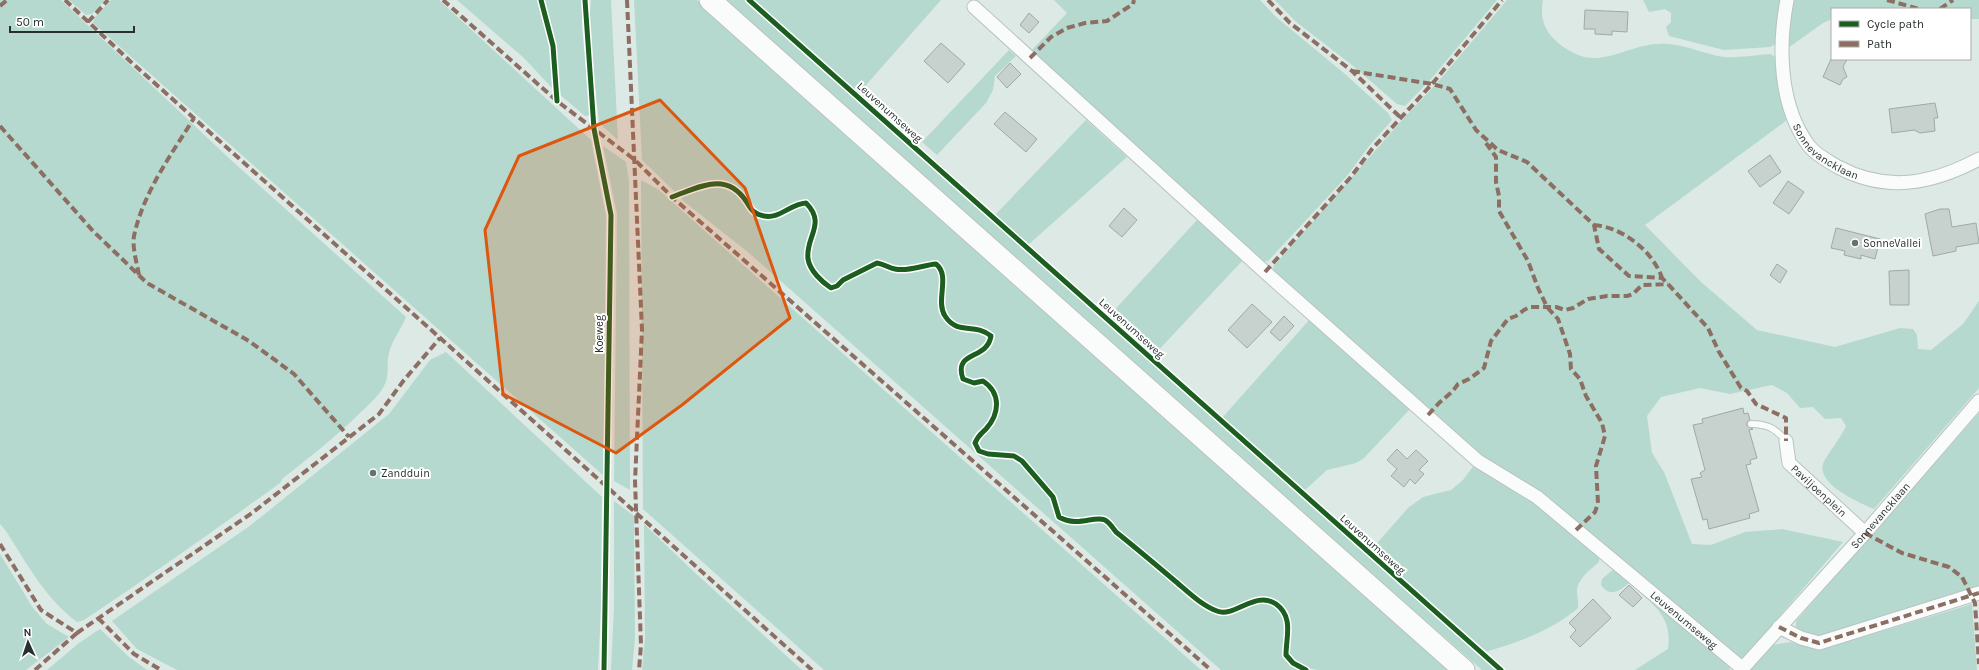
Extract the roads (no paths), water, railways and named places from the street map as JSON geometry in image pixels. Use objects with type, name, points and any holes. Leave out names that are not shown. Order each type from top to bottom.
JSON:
[{"type":"main road","points":[[710,0],[1464,670]]},
{"type":"street","name":"Sonnevancklaan","points":[[1787,0],[1782,50],[1788,101],[1792,116],[1810,147],[1825,160],[1846,171],[1876,182],[1902,183],[1955,172],[1979,159]]},
{"type":"street","name":"Leuvenumseweg","points":[[974,7],[1265,272],[1478,461],[1537,497],[1741,669]]},
{"type":"street","name":"Sonnevancklaan","points":[[1741,669],[1866,533],[1979,401]]},
{"type":"street","name":"Paviljoenplein","points":[[1786,442],[1788,463],[1866,533]]},
{"type":"street","points":[[1780,627],[1801,638],[1819,643],[1979,593]]},
{"type":"lane","points":[[1751,424],[1768,426],[1778,432],[1786,442]]},
{"type":"place","name":"SonneVallei","points":[[1855,243]]},
{"type":"place","name":"Zandduin","points":[[373,473]]}]
